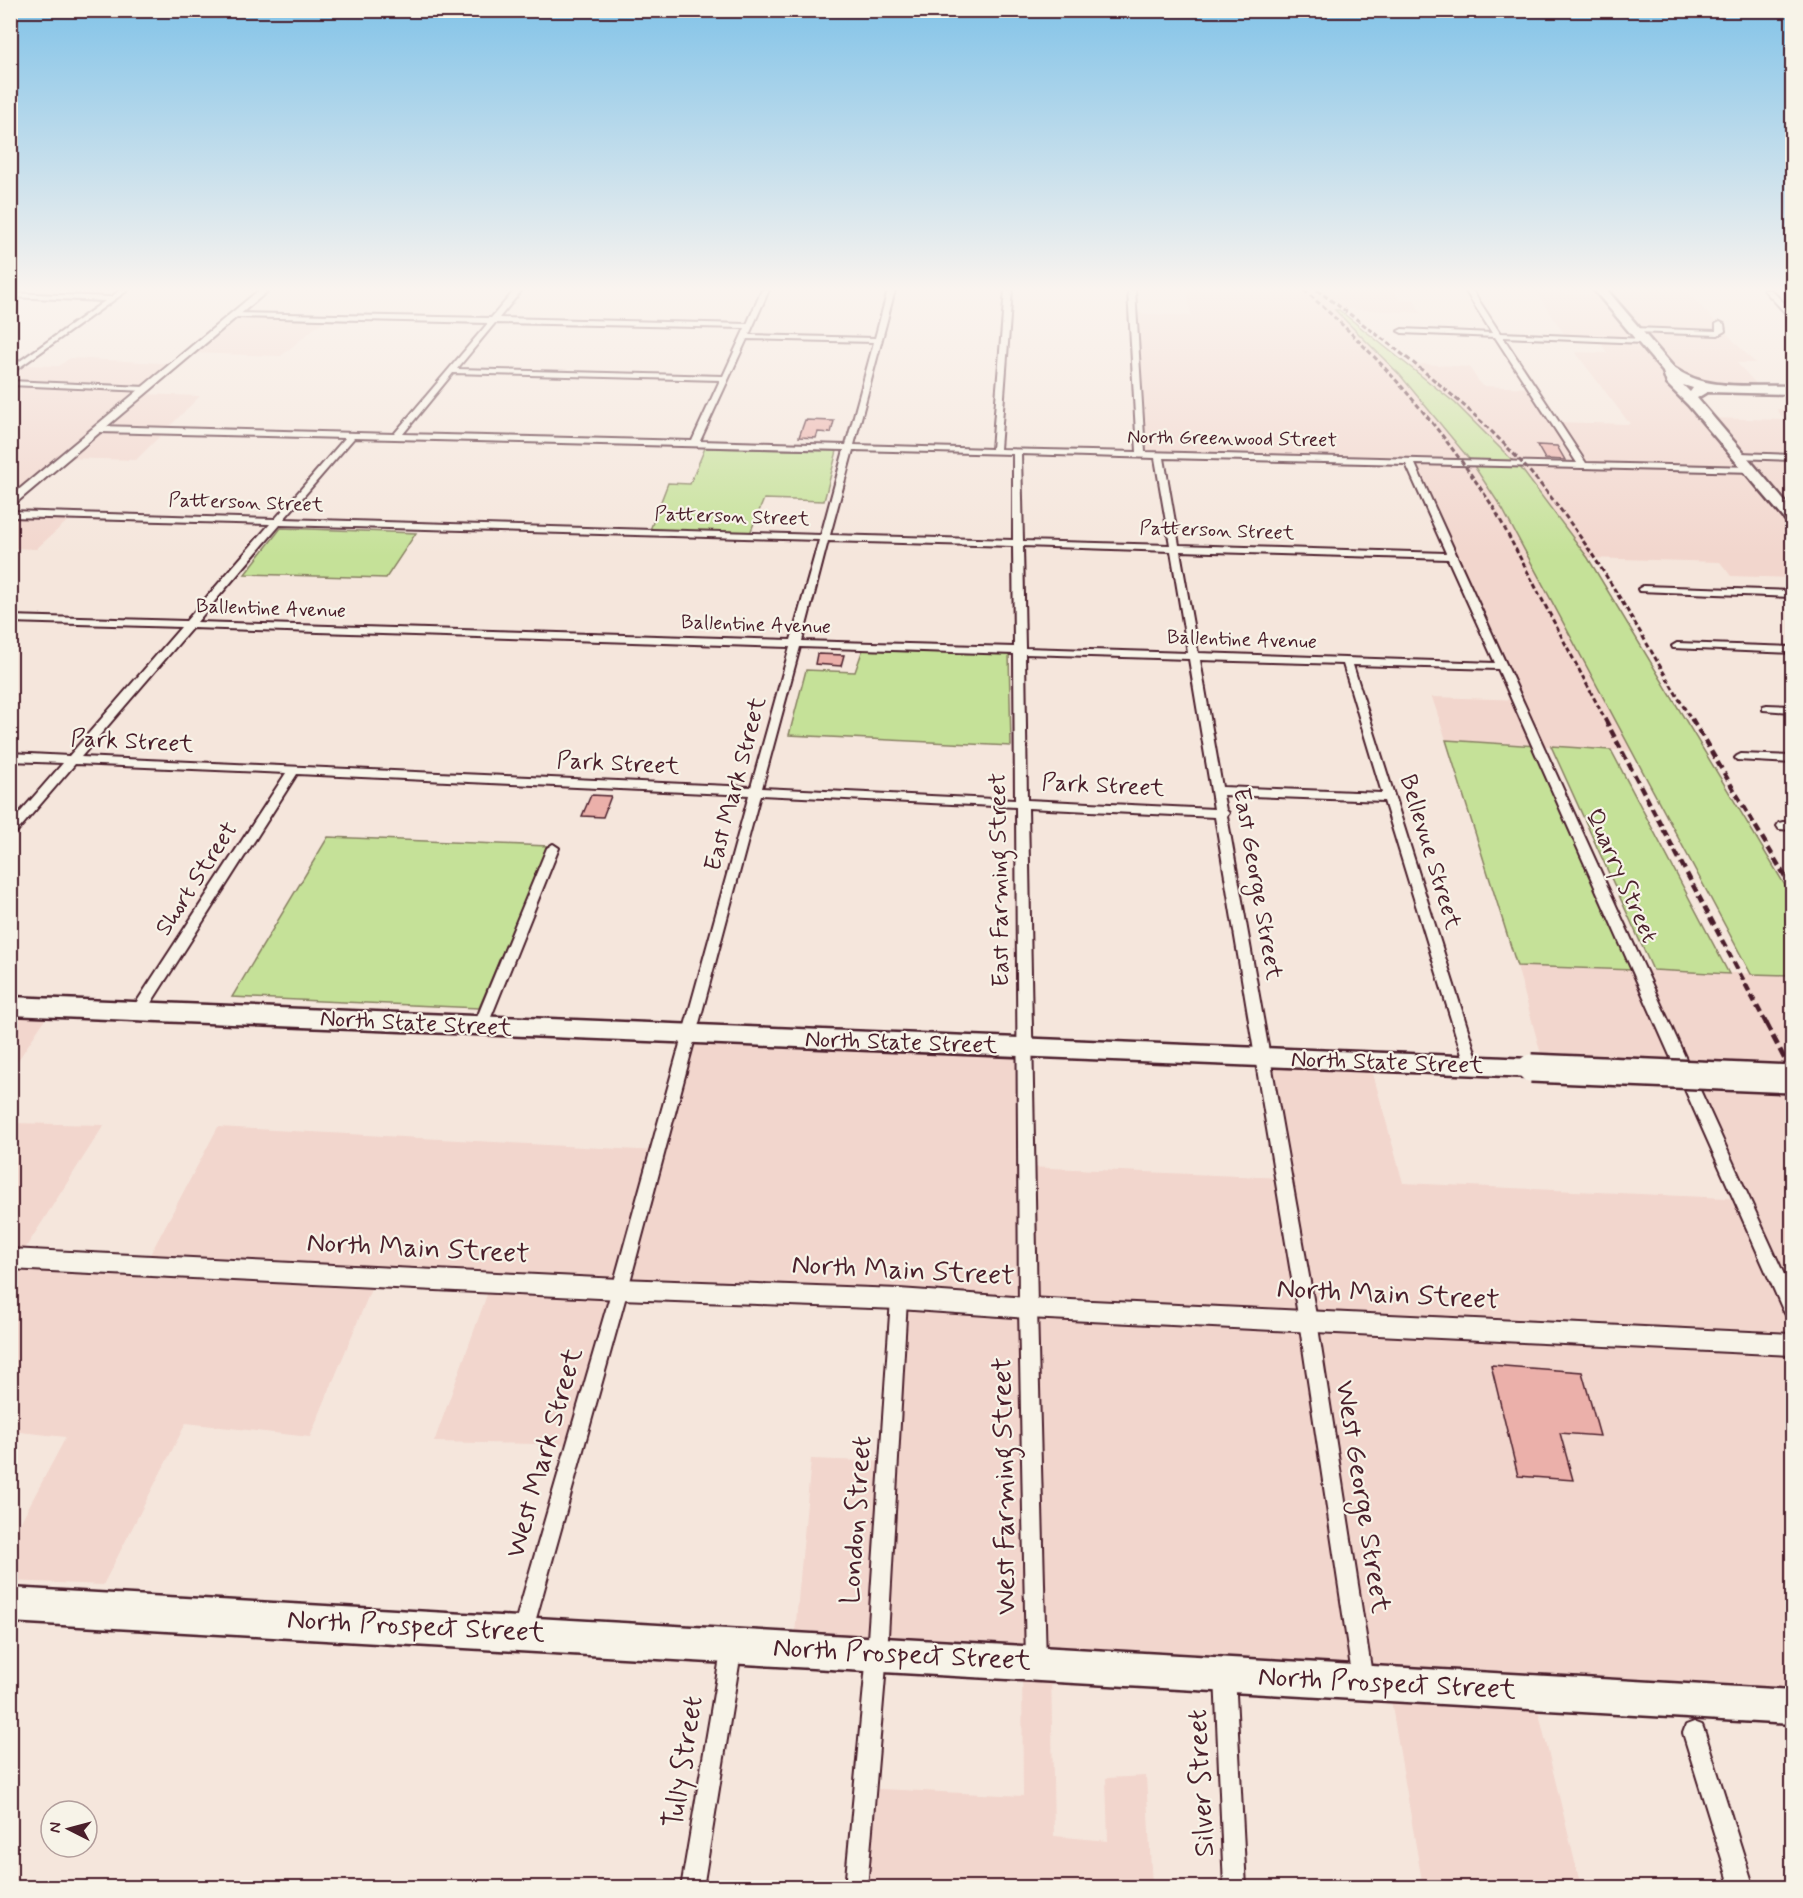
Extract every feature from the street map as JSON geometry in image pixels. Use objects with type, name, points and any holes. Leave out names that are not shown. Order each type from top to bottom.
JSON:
[{"type":"main road","points":[[1671,379],[1792,519]]},
{"type":"main road","points":[[1680,379],[1705,388],[1792,390]]},
{"type":"main road","points":[[1693,402],[1698,391],[1705,388]]},
{"type":"main road","name":"North State Street","points":[[10,1006],[1792,1079]]},
{"type":"main road","name":"North Prospect Street","points":[[10,1605],[1792,1707]]},
{"type":"street","points":[[10,504],[159,379]]},
{"type":"street","points":[[397,436],[445,379]]},
{"type":"street","points":[[695,444],[726,379]]},
{"type":"street","name":"East Mark Street","points":[[620,1289],[868,379]]},
{"type":"street","points":[[996,451],[1002,379]]},
{"type":"street","points":[[1137,379],[1142,454]]},
{"type":"street","points":[[1526,379],[1583,465]]},
{"type":"street","points":[[10,383],[146,389]]},
{"type":"street","name":"North Greenwood Street","points":[[99,429],[1752,470]]},
{"type":"street","points":[[10,832],[352,435]]},
{"type":"street","name":"East Farming Street","points":[[1017,451],[1028,1308]]},
{"type":"street","name":"East George Street","points":[[1160,455],[1308,1321]]},
{"type":"street","points":[[1740,456],[1792,458]]},
{"type":"street","name":"Quarry Street","points":[[1409,461],[1792,1310]]},
{"type":"street","name":"Patterson Street","points":[[10,514],[1452,556]]},
{"type":"street","points":[[1643,589],[1792,594]]},
{"type":"street","name":"Ballentine Avenue","points":[[10,619],[1501,666]]},
{"type":"street","points":[[1677,646],[1792,650]]},
{"type":"street","name":"Bellevue Street","points":[[1347,661],[1469,1055]]},
{"type":"street","points":[[1767,708],[1792,709]]},
{"type":"street","name":"Park Street","points":[[10,758],[1223,813]]},
{"type":"street","points":[[1741,758],[1792,760]]},
{"type":"street","name":"Short Street","points":[[139,1010],[293,771]]},
{"type":"street","points":[[1218,791],[1389,796]]},
{"type":"street","points":[[480,1027],[552,848]]},
{"type":"street","name":"North Main Street","points":[[10,1259],[620,1289],[899,1299],[1028,1308],[1792,1345]]},
{"type":"street","name":"West Mark Street","points":[[522,1633],[620,1289]]},
{"type":"street","name":"London Street","points":[[856,1887],[877,1654],[899,1299]]},
{"type":"street","name":"West Farming Street","points":[[1028,1308],[1035,1663]]},
{"type":"street","name":"West George Street","points":[[1308,1321],[1363,1681]]},
{"type":"street","name":"Tully Street","points":[[692,1887],[732,1646]]},
{"type":"street","name":"Silver Street","points":[[1225,1675],[1235,1887]]},
{"type":"street","points":[[1694,1733],[1743,1887]]},
{"type":"shaded area","points":[[11,379],[161,379],[142,394],[200,396],[136,460],[66,458],[11,506]]},
{"type":"shaded area","points":[[1135,379],[1403,379],[1467,454],[1503,510],[1632,751],[1446,740],[1432,697],[1524,700],[1410,462],[1140,455]]},
{"type":"shaded area","points":[[1425,379],[1477,379],[1482,386],[1531,388],[1551,422],[1630,424],[1595,379],[1751,379],[1762,390],[1684,387],[1710,418],[1784,420],[1777,409],[1792,410],[1792,578],[1731,576],[1720,562],[1588,558],[1520,467],[1455,404]]},
{"type":"shaded area","points":[[11,515],[73,516],[36,549],[11,548]]},
{"type":"shaded area","points":[[1517,966],[1792,975],[1792,1712],[1535,1697],[1581,1887],[1423,1887],[1388,1683],[1051,1669],[1054,1836],[1108,1841],[1106,1778],[1146,1776],[1152,1887],[853,1887],[860,1788],[1023,1796],[1022,1665],[793,1655],[811,1459],[890,1462],[901,1301],[626,1286],[581,1445],[434,1442],[493,1278],[379,1270],[310,1437],[186,1423],[103,1585],[11,1581],[11,1540],[66,1437],[11,1431],[11,1123],[104,1125],[21,1255],[145,1264],[218,1127],[657,1151],[691,1036],[1025,1046],[1027,1167],[1286,1178],[1262,1057],[1370,1063],[1403,1183],[1747,1199],[1689,1075],[1545,1069]]},
{"type":"shaded area","points":[[11,1006],[53,1007],[11,1071]]},
{"type":"green space","points":[[1403,379],[1425,379],[1455,403],[1514,462],[1470,460]]},
{"type":"green space","points":[[705,448],[837,451],[824,501],[764,499],[750,533],[650,530],[668,483],[690,484]]},
{"type":"green space","points":[[1474,466],[1520,467],[1588,558],[1792,897],[1792,975],[1751,974],[1503,510]]},
{"type":"green space","points":[[281,528],[416,533],[386,578],[245,574]]},
{"type":"green space","points":[[863,649],[1009,653],[1011,746],[789,735],[806,670],[855,672]]},
{"type":"green space","points":[[1446,740],[1538,746],[1634,970],[1517,966]]},
{"type":"green space","points":[[1551,746],[1611,750],[1729,974],[1653,970]]},
{"type":"green space","points":[[328,837],[548,846],[479,1008],[232,997]]},
{"type":"building","points":[[805,420],[834,421],[831,433],[818,432],[816,438],[799,437]]},
{"type":"building","points":[[1537,445],[1557,446],[1565,460],[1545,459]]},
{"type":"building","points":[[817,654],[844,655],[841,666],[815,664]]},
{"type":"building","points":[[591,795],[611,796],[603,817],[582,816]]},
{"type":"building","points":[[1491,1365],[1582,1372],[1600,1436],[1560,1433],[1573,1480],[1518,1476]]},
{"type":"railway","points":[[1394,379],[1431,421],[1495,510],[1606,721]]},
{"type":"railway","points":[[1432,379],[1507,447],[1555,502],[1597,562],[1692,721]]},
{"type":"railway","points":[[1605,719],[1767,1025]]},
{"type":"railway","points":[[1692,719],[1792,888]]},
{"type":"railway","points":[[1766,1023],[1792,1073]]}]
